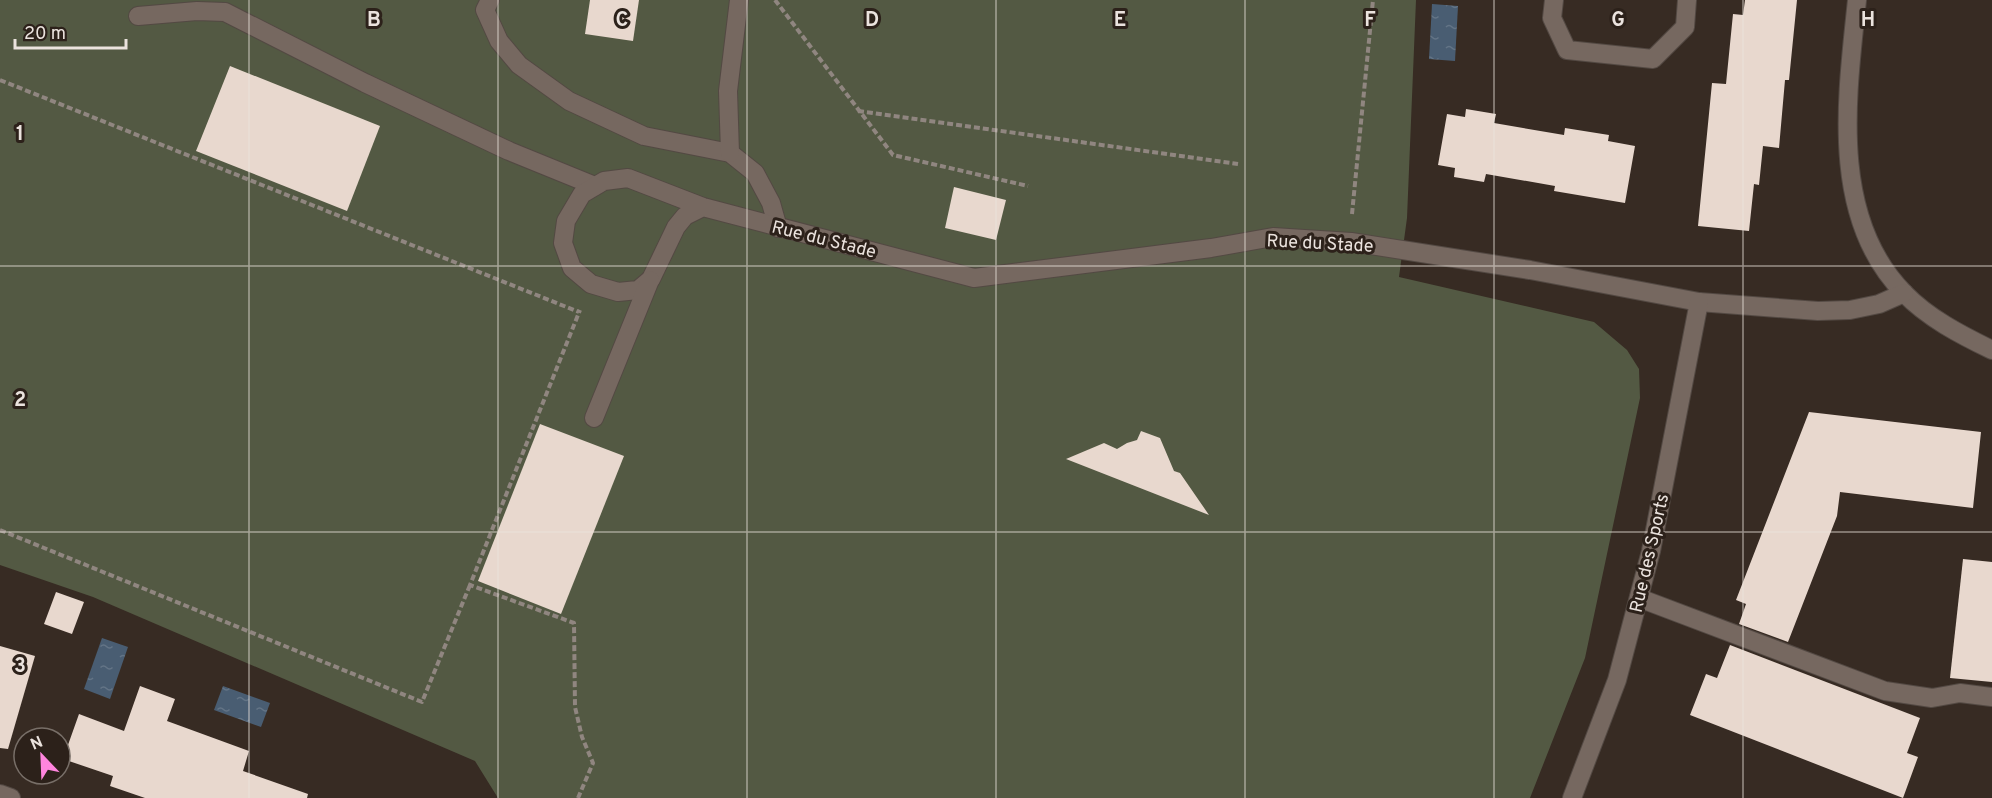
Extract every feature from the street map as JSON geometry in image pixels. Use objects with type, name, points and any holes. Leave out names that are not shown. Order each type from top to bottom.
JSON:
[{"type":"street","points":[[490,0],[485,10],[499,41],[519,65],[569,101],[644,136],[730,153],[755,173],[771,203],[778,228]]},
{"type":"street","points":[[730,153],[728,92],[739,0]]},
{"type":"street","points":[[1554,0],[1552,18],[1568,50],[1653,59],[1685,27],[1687,0]]},
{"type":"street","points":[[1857,0],[1848,118],[1851,175],[1857,209],[1867,238],[1883,268],[1904,293],[1940,321],[1992,350]]},
{"type":"street","points":[[138,16],[196,11],[225,12],[344,73],[498,146],[595,186]]},
{"type":"street","name":"Rue du Stade","points":[[595,186],[604,181],[628,178],[703,207],[974,278],[1211,248],[1273,237],[1351,242],[1530,270],[1699,302],[1818,311],[1850,310],[1879,304],[1904,293]]},
{"type":"street","points":[[595,186],[582,194],[566,221],[563,243],[572,268],[591,284],[618,292],[638,290],[651,279]]},
{"type":"street","points":[[594,418],[651,279],[676,227],[685,216],[703,207]]},
{"type":"street","name":"Rue des Sports","points":[[1572,798],[1617,680],[1639,598],[1651,550],[1699,302]]},
{"type":"street","points":[[1639,598],[1885,692],[1932,698],[1960,693],[1992,697]]},
{"type":"street","points":[[0,794],[11,798]]},
{"type":"path","points":[[776,0],[893,155],[1028,186]]},
{"type":"path","points":[[1351,242],[1373,0]]},
{"type":"path","points":[[0,80],[579,312]]},
{"type":"path","points":[[858,111],[1238,164]]},
{"type":"path","points":[[0,530],[422,702],[591,284]]},
{"type":"path","points":[[470,585],[574,623],[575,707],[582,736],[593,762],[578,798]]},
{"type":"green space","points":[[0,0],[1416,0],[1407,218],[1399,277],[1594,322],[1627,350],[1639,369],[1640,398],[1585,658],[1530,798],[498,798],[475,761],[93,597],[0,565]]},
{"type":"water","points":[[1432,4],[1458,6],[1455,61],[1429,59]]},
{"type":"water","points":[[102,638],[128,647],[110,699],[84,689]]},
{"type":"water","points":[[223,686],[270,703],[261,727],[214,710]]},
{"type":"building","points":[[590,0],[639,0],[633,41],[585,34]]},
{"type":"building","points":[[1745,0],[1797,0],[1789,80],[1785,80],[1779,148],[1763,146],[1759,185],[1754,184],[1749,231],[1698,226],[1712,83],[1726,84],[1733,14],[1743,15]]},
{"type":"building","points":[[230,66],[380,126],[347,211],[196,151]]},
{"type":"building","points":[[1466,109],[1496,114],[1494,123],[1564,135],[1565,128],[1609,135],[1608,141],[1635,146],[1625,203],[1554,191],[1555,186],[1486,174],[1484,182],[1454,177],[1455,168],[1438,165],[1447,114],[1465,117]]},
{"type":"building","points":[[954,187],[1006,200],[996,240],[945,228]]},
{"type":"building","points":[[1809,412],[1981,432],[1973,508],[1840,492],[1837,516],[1788,642],[1739,624],[1746,604],[1736,600]]},
{"type":"building","points":[[540,424],[624,456],[561,614],[478,581]]},
{"type":"building","points":[[1141,431],[1160,438],[1174,471],[1180,473],[1209,515],[1066,459],[1104,443],[1117,449],[1137,440]]},
{"type":"building","points":[[1963,559],[1992,562],[1992,682],[1950,678]]},
{"type":"building","points":[[56,592],[84,602],[72,634],[44,624]]},
{"type":"building","points":[[1730,645],[1920,718],[1907,753],[1918,757],[1903,798],[1690,715],[1706,674],[1717,678]]},
{"type":"building","points":[[0,646],[35,656],[15,726],[12,726],[8,749],[0,748]]},
{"type":"building","points":[[140,686],[175,699],[167,721],[249,751],[243,771],[308,794],[307,798],[145,798],[110,786],[113,776],[72,762],[72,734],[79,714],[124,731]]}]
